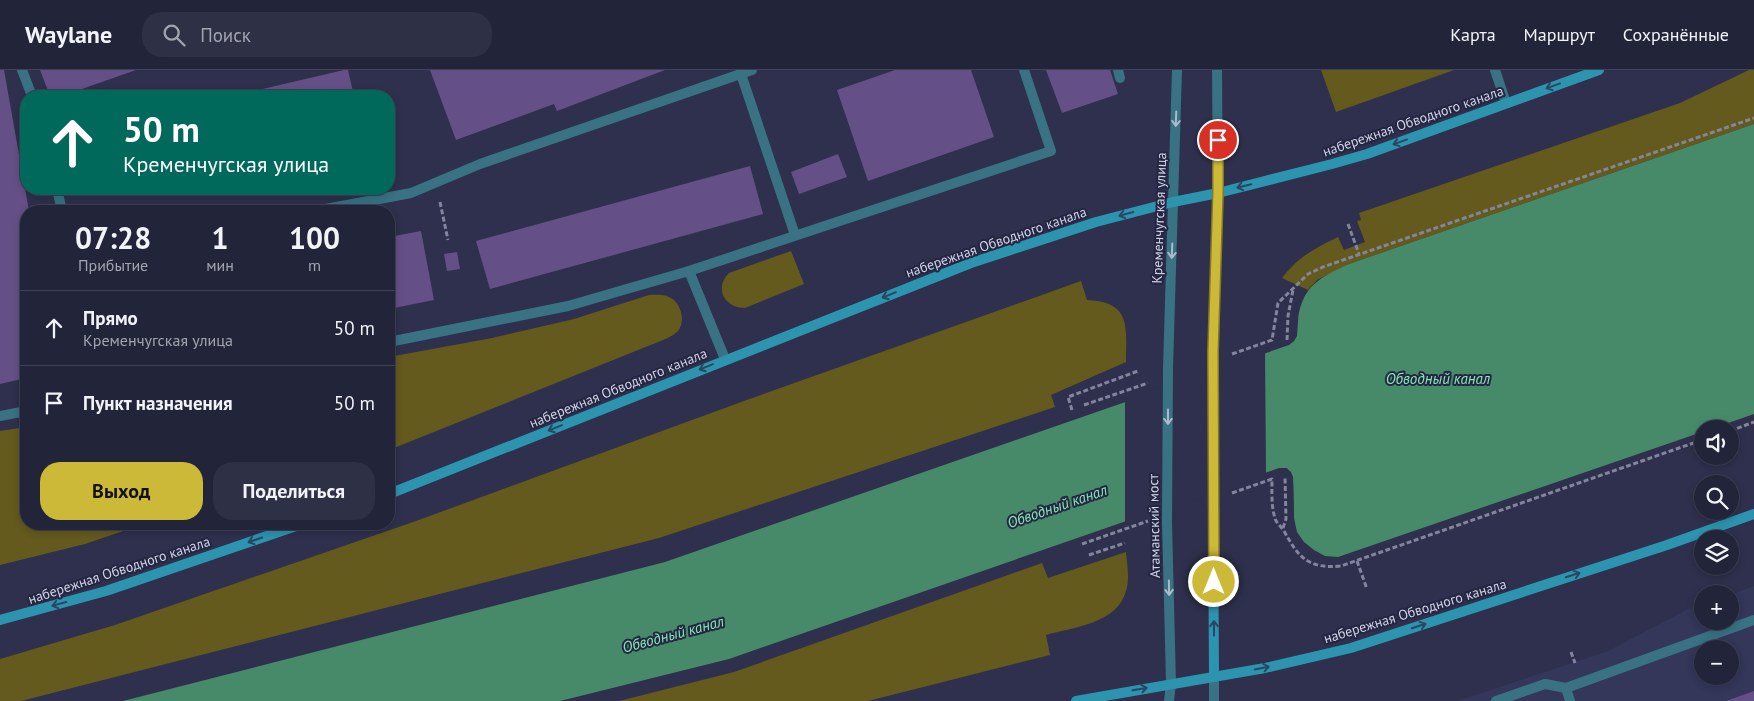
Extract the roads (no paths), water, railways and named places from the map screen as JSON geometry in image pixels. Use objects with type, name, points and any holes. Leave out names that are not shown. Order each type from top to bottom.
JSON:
[{"type":"main road","name":"набережная Обводного канала","points":[[395,492],[970,263],[1096,222],[1367,154],[1599,70]]},
{"type":"main road","points":[[1214,676],[1213,352],[1218,192]]},
{"type":"main road","name":"набережная Обводного канала","points":[[1076,701],[1265,668],[1351,648],[1667,545],[1754,514]]},
{"type":"main road","name":"набережная Обводного канала","points":[[0,620],[106,591],[284,530]]},
{"type":"street","points":[[22,70],[30,90]]},
{"type":"street","points":[[395,341],[568,306],[795,236],[1051,150],[1024,70]]},
{"type":"street","name":"Кременчугская улица","points":[[1168,368],[1178,70]]},
{"type":"street","points":[[1217,70],[1218,192]]},
{"type":"street","points":[[1495,70],[1506,103]]},
{"type":"street","points":[[345,205],[411,192],[480,164],[746,72],[795,236]]},
{"type":"street","points":[[689,270],[725,359]]},
{"type":"street","name":"Атаманский мост","points":[[1168,368],[1167,522],[1171,683],[1169,701]]},
{"type":"street","points":[[0,416],[20,412]]},
{"type":"street","points":[[1496,701],[1545,684],[1566,688],[1754,620]]},
{"type":"street","points":[[1214,676],[1214,701]]},
{"type":"street","points":[[1566,688],[1570,701]]},
{"type":"water","name":"Обводный канал","points":[[1754,124],[1754,414],[1737,420],[1694,420],[1694,435],[1338,557],[1325,556],[1314,550],[1304,542],[1297,532],[1294,518],[1293,477],[1287,468],[1279,468],[729,659],[560,701],[123,701],[665,562],[1289,345],[1294,341],[1299,312],[1307,292],[1322,278],[1349,264]]}]
